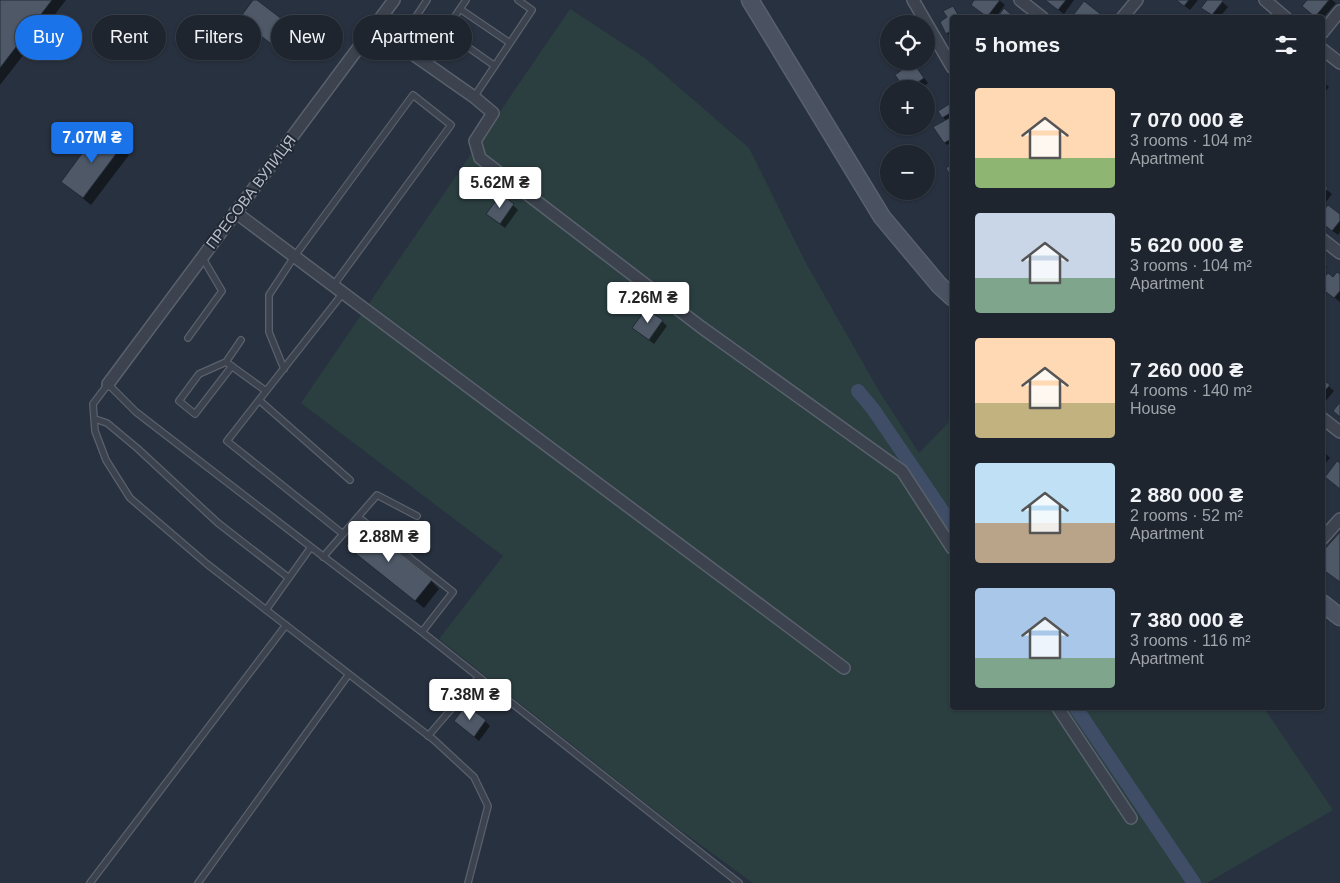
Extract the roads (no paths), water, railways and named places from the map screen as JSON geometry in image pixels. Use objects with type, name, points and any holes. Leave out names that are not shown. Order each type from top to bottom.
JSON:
[{"type":"main road","points":[[750,0],[882,217],[950,295]]},
{"type":"street","name":"ПРЕСОВА ВУЛИЦЯ","points":[[383,15],[394,0]]},
{"type":"street","points":[[913,0],[950,64]]},
{"type":"street","points":[[1020,0],[1039,15]]},
{"type":"street","points":[[1124,15],[1137,0]]},
{"type":"street","points":[[1265,0],[1282,15]]},
{"type":"street","points":[[1325,29],[1340,11]]},
{"type":"street","points":[[1325,50],[1340,63]]},
{"type":"street","name":"ПРЕСОВА ВУЛИЦЯ","points":[[108,384],[353,55]]},
{"type":"street","points":[[421,60],[474,97],[493,113],[475,141],[480,158],[701,327],[902,472],[950,545]]},
{"type":"street","points":[[235,212],[844,668]]},
{"type":"street","points":[[1325,241],[1340,253]]},
{"type":"street","points":[[1325,420],[1340,432]]},
{"type":"street","points":[[1325,536],[1340,520]]},
{"type":"street","points":[[1059,710],[1131,818]]},
{"type":"lane","points":[[417,15],[427,0]]},
{"type":"lane","points":[[466,0],[445,31],[495,66]]},
{"type":"lane","points":[[474,97],[532,10],[518,0]]},
{"type":"lane","points":[[460,9],[510,43]]},
{"type":"lane","points":[[284,369],[269,332],[269,295],[294,256],[413,95],[451,125],[284,369],[227,442],[343,534]]},
{"type":"lane","points":[[188,338],[222,291],[202,257]]},
{"type":"lane","points":[[232,366],[195,414],[179,401],[199,374],[226,362],[241,340]]},
{"type":"lane","points":[[226,362],[266,391]]},
{"type":"lane","points":[[468,883],[488,806],[474,777],[428,736],[207,564],[130,498],[106,460],[96,432],[94,404],[108,384],[136,412],[422,632],[740,883]]},
{"type":"lane","points":[[259,400],[350,480]]},
{"type":"lane","points":[[94,419],[107,423],[137,448],[218,524],[289,578]]},
{"type":"lane","points":[[323,557],[377,495],[417,516]]},
{"type":"lane","points":[[358,518],[452,592],[422,632]]},
{"type":"lane","points":[[266,610],[311,548]]},
{"type":"lane","points":[[90,883],[286,625]]},
{"type":"lane","points":[[198,883],[349,674]]},
{"type":"lane","points":[[428,736],[479,677]]},
{"type":"waterway","points":[[858,391],[873,409],[950,522]]},
{"type":"waterway","points":[[1077,710],[1194,883]]}]
